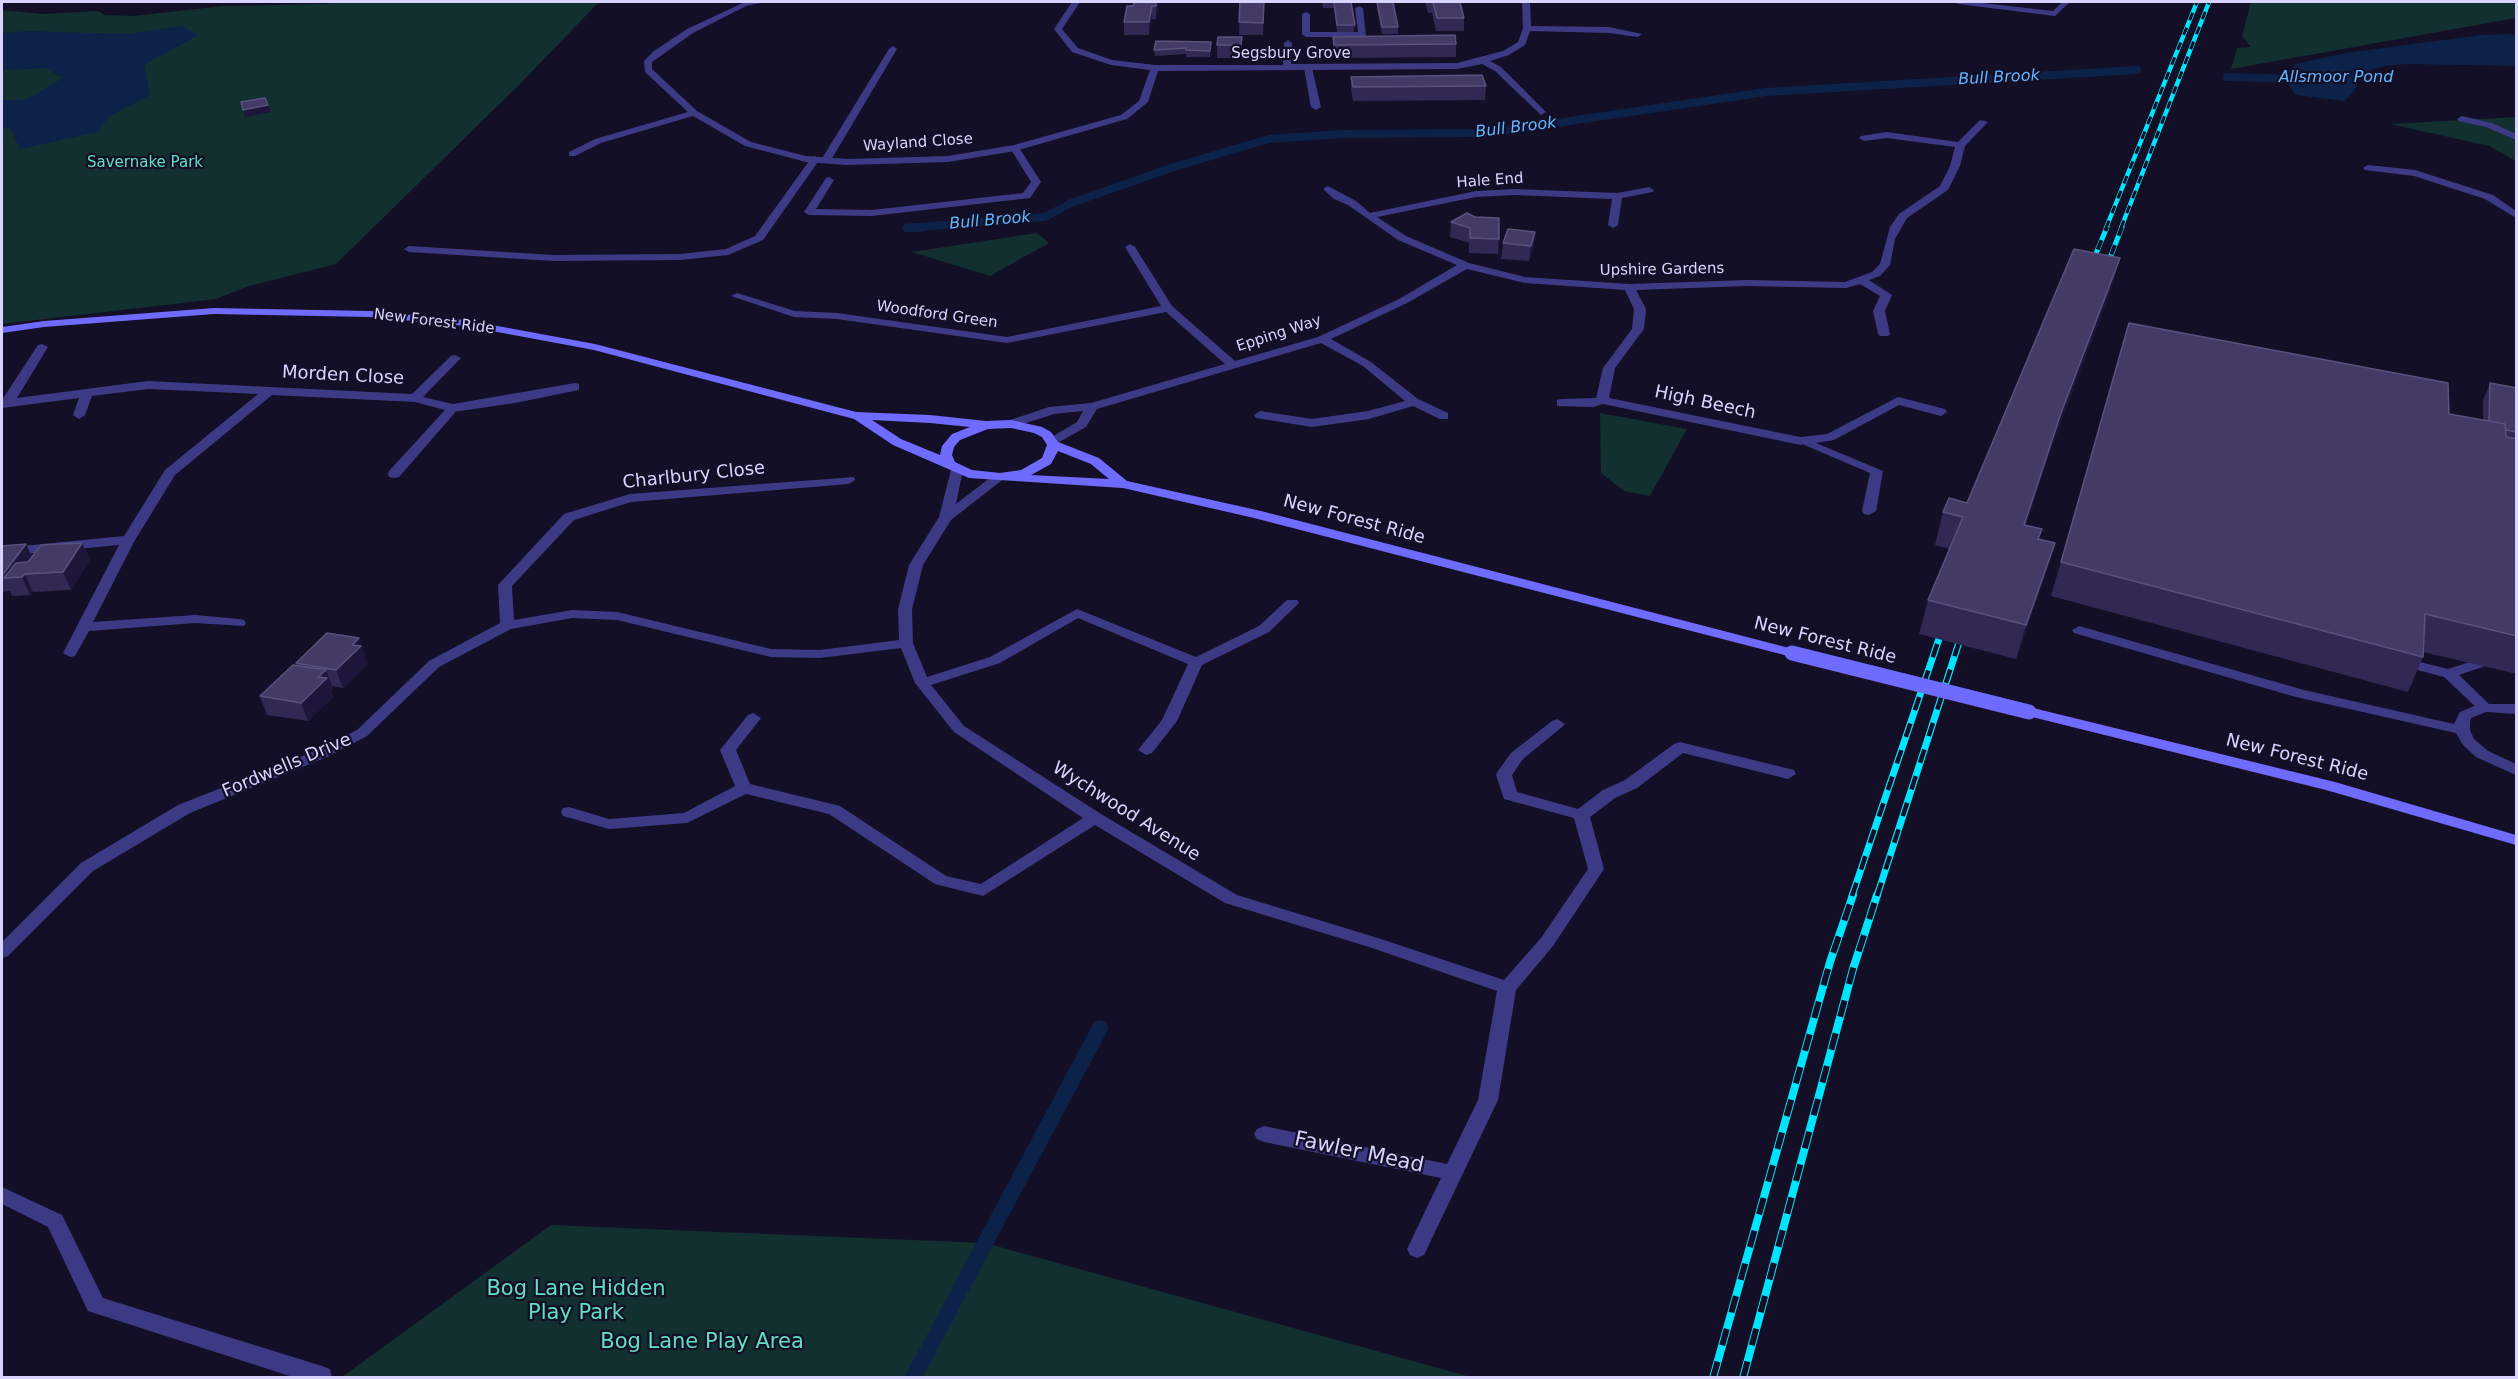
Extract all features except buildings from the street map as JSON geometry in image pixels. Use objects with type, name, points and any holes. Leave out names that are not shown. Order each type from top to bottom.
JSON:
[{"type":"main road","name":"New Forest Ride","points":[[2,330],[214,311],[370,314],[465,323],[595,347],[856,416],[930,419],[986,425],[1011,424],[1038,430],[1047,435],[1052,443],[1052,453],[1037,468],[1004,477]]},
{"type":"main road","name":"New Forest Ride","points":[[856,416],[897,442],[953,467],[984,477],[1123,484],[1256,514],[1792,653],[2330,786],[2517,840]]},
{"type":"main road","name":"New Forest Ride","points":[[953,467],[946,455],[948,446],[956,437],[986,425]]},
{"type":"main road","name":"New Forest Ride","points":[[1052,443],[1095,462],[1123,484]]},
{"type":"street","name":"Wayland Close","points":[[761,2],[742,3],[690,31],[657,52],[648,61],[648,70],[694,113],[748,144],[815,159],[892,161],[948,159],[1015,148],[1124,117],[1143,102],[1155,68]]},
{"type":"street","name":"Segsbury Grove","points":[[1076,2],[1058,29],[1075,50],[1111,62],[1155,68],[1457,66],[1483,61],[1506,53],[1522,43],[1527,28]]},
{"type":"street","points":[[1526,2],[1527,28],[1609,30],[1638,34]]},
{"type":"street","points":[[1958,2],[2055,14],[2066,2]]},
{"type":"street","points":[[1287,67],[1288,42],[1306,34],[1363,35],[1359,8]]},
{"type":"street","points":[[1306,14],[1306,34]]},
{"type":"street","points":[[826,160],[893,49]]},
{"type":"street","points":[[1483,61],[1498,69],[1541,112]]},
{"type":"street","points":[[1308,68],[1316,106]]},
{"type":"street","points":[[572,154],[598,141],[694,113]]},
{"type":"street","points":[[2463,119],[2489,125],[2517,137]]},
{"type":"street","name":"Upshire Gardens","points":[[1465,265],[1525,279],[1574,285],[1629,287],[1747,284],[1846,285],[1876,274],[1885,265],[1890,239],[1903,216],[1944,188],[1955,166],[1960,145],[1983,122]]},
{"type":"street","points":[[1864,138],[1887,135],[1960,145]]},
{"type":"street","points":[[828,180],[809,213],[872,213],[1026,196],[1036,182],[1015,148]]},
{"type":"street","points":[[409,249],[554,258],[680,258],[728,252],[759,238],[815,159]]},
{"type":"street","points":[[2368,168],[2415,173],[2489,197],[2517,215]]},
{"type":"street","points":[[1328,189],[1402,238],[1465,265]]},
{"type":"street","name":"Hale End","points":[[1368,216],[1476,194],[1514,192],[1617,196],[1649,190]]},
{"type":"street","points":[[1613,225],[1617,196]]},
{"type":"street","points":[[1130,247],[1168,308],[1234,366]]},
{"type":"street","name":"Epping Way","points":[[1011,424],[1053,410],[1092,407],[1322,339],[1403,301],[1465,265]]},
{"type":"street","points":[[1861,280],[1886,295],[1879,311],[1884,334]]},
{"type":"street","points":[[1602,400],[1609,368],[1638,329],[1640,309],[1629,287]]},
{"type":"street","name":"Woodford Green","points":[[737,296],[794,314],[837,316],[1007,340],[1168,308]]},
{"type":"street","points":[[1322,339],[1367,364],[1414,402],[1444,416]]},
{"type":"street","points":[[5,403],[42,347]]},
{"type":"street","name":"Morden Close","points":[[415,398],[455,358]]},
{"type":"street","name":"Morden Close","points":[[5,403],[148,385],[415,398],[453,408]]},
{"type":"street","points":[[394,474],[453,408],[575,387]]},
{"type":"street","points":[[70,653],[128,540],[170,473],[268,391]]},
{"type":"street","points":[[79,415],[87,393]]},
{"type":"street","name":"High Beech","points":[[1561,403],[1593,403],[1602,400],[1801,441]]},
{"type":"street","points":[[1801,441],[1830,437],[1898,401],[1941,412]]},
{"type":"street","points":[[1260,415],[1312,423],[1369,415],[1414,402]]},
{"type":"street","points":[[1052,443],[1082,424],[1092,407]]},
{"type":"street","points":[[1801,441],[1877,471],[1869,511]]},
{"type":"street","name":"Wychwood Avenue","points":[[946,517],[953,467]]},
{"type":"street","name":"Wychwood Avenue","points":[[1004,477],[946,517],[916,565],[904,609],[906,643],[922,683],[959,729],[1095,818],[1232,899],[1375,943],[1507,988]]},
{"type":"street","name":"Charlbury Close","points":[[507,625],[505,585],[569,517],[630,498],[849,480]]},
{"type":"street","points":[[2,552],[128,540]]},
{"type":"street","points":[[1146,750],[1169,721],[1196,662],[1264,629],[1292,603]]},
{"type":"street","points":[[922,683],[995,660],[1077,613],[1196,662]]},
{"type":"street","name":"Fordwells Drive","points":[[2,952],[87,867],[184,809],[321,754],[362,733],[434,664],[507,625],[572,614],[617,616],[771,652],[820,654],[906,643]]},
{"type":"street","points":[[83,627],[195,619],[239,623]]},
{"type":"street","points":[[2079,630],[2301,694],[2462,730]]},
{"type":"street","points":[[2449,674],[2504,655],[2505,643]]},
{"type":"street","points":[[2382,657],[2449,674],[2484,707]]},
{"type":"street","points":[[2517,709],[2484,707],[2465,715],[2462,730],[2468,742],[2482,754],[2517,770]]},
{"type":"street","points":[[744,788],[728,750],[753,718]]},
{"type":"street","points":[[1557,724],[1516,756],[1504,775],[1510,795],[1581,815]]},
{"type":"street","points":[[1581,815],[1609,794],[1631,784],[1680,747],[1788,774]]},
{"type":"street","points":[[569,812],[609,824],[687,818],[744,788],[834,810],[940,880],[983,890],[1095,818]]},
{"type":"street","points":[[1507,988],[1547,942],[1596,869],[1581,815]]},
{"type":"street","name":"Fawler Mead","points":[[1417,1249],[1488,1100],[1507,988]]},
{"type":"street","name":"Fawler Mead","points":[[1264,1134],[1453,1173]]},
{"type":"street","points":[[2,1195],[55,1221],[96,1305],[322,1376]]},
{"type":"green space","name":"Savernake Park","points":[[348,2],[599,2],[521,83],[336,264],[249,286],[216,299],[2,324],[2,10],[44,14],[98,11],[105,15],[133,16],[223,6]]},
{"type":"green space","points":[[2251,2],[2516,2],[2516,18],[2231,69],[2237,48],[2251,47],[2242,36]]},
{"type":"green space","points":[[2516,117],[2516,161],[2489,146],[2390,124]]},
{"type":"green space","points":[[1037,233],[1049,243],[990,276],[912,252]]},
{"type":"green space","points":[[1600,413],[1687,429],[1650,496],[1624,491],[1601,473]]},
{"type":"green space","name":"Bog Lane Hidden Play Park","points":[[551,1225],[985,1243],[1471,1377],[342,1377]]},
{"type":"water","points":[[182,26],[198,35],[144,65],[150,95],[108,117],[98,132],[20,149],[11,129],[2,127],[2,100],[25,100],[63,78],[45,68],[2,70],[2,33],[28,31],[129,34]]},
{"type":"water","name":"Allsmoor Pond","points":[[2510,34],[2516,36],[2516,66],[2407,64],[2386,66],[2370,70],[2360,78],[2355,90],[2344,101],[2296,95],[2282,77],[2296,64],[2345,53],[2481,35]]},
{"type":"waterway","name":"Bull Brook","points":[[924,227],[907,228],[1045,217],[1071,203],[1174,167],[1269,139],[1342,134],[1489,133],[1766,92],[2137,70]]},
{"type":"waterway","name":"Bull Brook","points":[[2227,77],[2297,79]]},
{"type":"waterway","points":[[913,1378],[1100,1028]]},
{"type":"railway","points":[[2106,228],[2197,2]]},
{"type":"railway","points":[[2121,228],[2209,2]]},
{"type":"railway","points":[[2090,268],[2107,227]]},
{"type":"railway","points":[[2104,273],[2122,227]]},
{"type":"railway","points":[[1852,896],[1944,624]]},
{"type":"railway","points":[[1877,896],[1964,627]]},
{"type":"railway","points":[[1713,1378],[1830,962],[1853,895]]},
{"type":"railway","points":[[1743,1378],[1853,969],[1877,895]]},
{"type":"park label","name":"Bog Lane Play Area","points":[[702,1343]]}]
